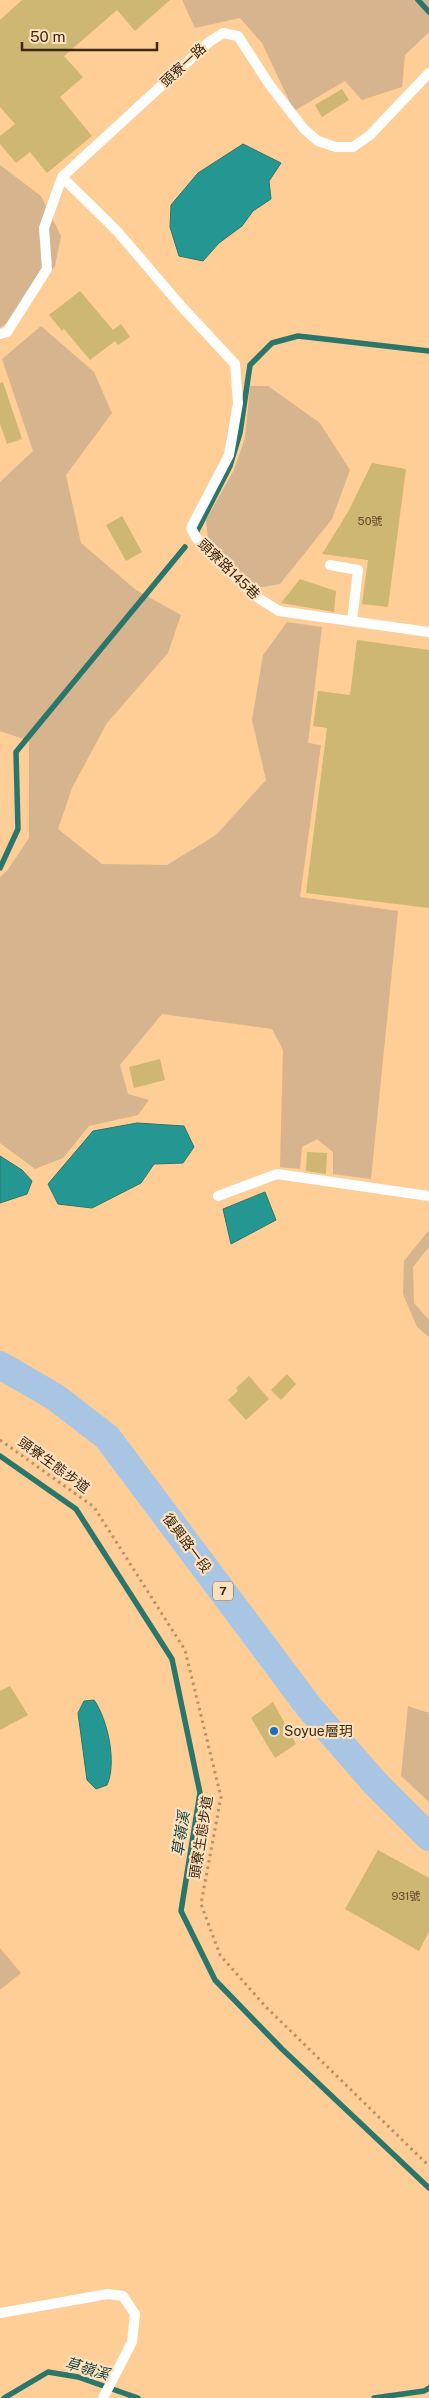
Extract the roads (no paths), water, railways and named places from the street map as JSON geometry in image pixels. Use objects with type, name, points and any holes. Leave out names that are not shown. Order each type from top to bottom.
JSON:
[{"type":"main road","name":"復興路一段","points":[[0,1365],[55,1397],[107,1437],[309,1707],[374,1783],[429,1837]]},
{"type":"lane","name":"頭寮一路","points":[[0,334],[7,332],[46,269],[44,228],[62,177],[209,42],[223,33],[238,36],[269,84],[304,129],[318,141],[336,147],[353,147],[369,136],[429,73]]},
{"type":"lane","name":"頭寮路145巷","points":[[62,177],[117,231],[182,307],[236,364],[238,403],[229,455],[190,528],[197,540],[255,596],[279,611],[429,632]]},
{"type":"lane","points":[[330,565],[358,570],[352,621]]},
{"type":"lane","points":[[218,1196],[277,1174],[429,1196]]},
{"type":"lane","points":[[0,2313],[108,2294],[123,2296],[136,2314],[132,2342],[103,2398]]},
{"type":"water","points":[[243,144],[281,163],[269,181],[271,199],[253,211],[242,226],[219,243],[203,261],[179,256],[170,227],[171,205],[198,173]]},
{"type":"water","points":[[137,1123],[184,1126],[194,1147],[183,1163],[154,1164],[141,1183],[92,1208],[58,1204],[48,1184],[93,1131]]},
{"type":"water","points":[[0,1156],[22,1170],[32,1181],[27,1194],[0,1203]]},
{"type":"water","points":[[265,1192],[276,1220],[231,1244],[223,1209]]},
{"type":"water","points":[[94,1700],[107,1730],[111,1754],[110,1776],[107,1785],[96,1789],[87,1780],[78,1713],[84,1701]]},
{"type":"waterway","points":[[418,0],[429,12]]},
{"type":"waterway","points":[[197,531],[230,466],[240,433],[250,365],[272,343],[298,336],[429,351]]},
{"type":"waterway","points":[[0,868],[18,829],[16,752],[185,547]]},
{"type":"waterway","name":"草嶺溪","points":[[0,1456],[76,1509],[172,1659],[200,1793],[181,1911],[215,1980],[282,2049],[429,2188]]},
{"type":"waterway","name":"草嶺溪","points":[[4,2398],[48,2372],[78,2377],[138,2398]]},
{"type":"waterway","name":"草嶺溪","points":[[374,2398],[424,2391],[429,2388]]},
{"type":"place","name":"Soyue層玥","points":[[274,1731]]}]
